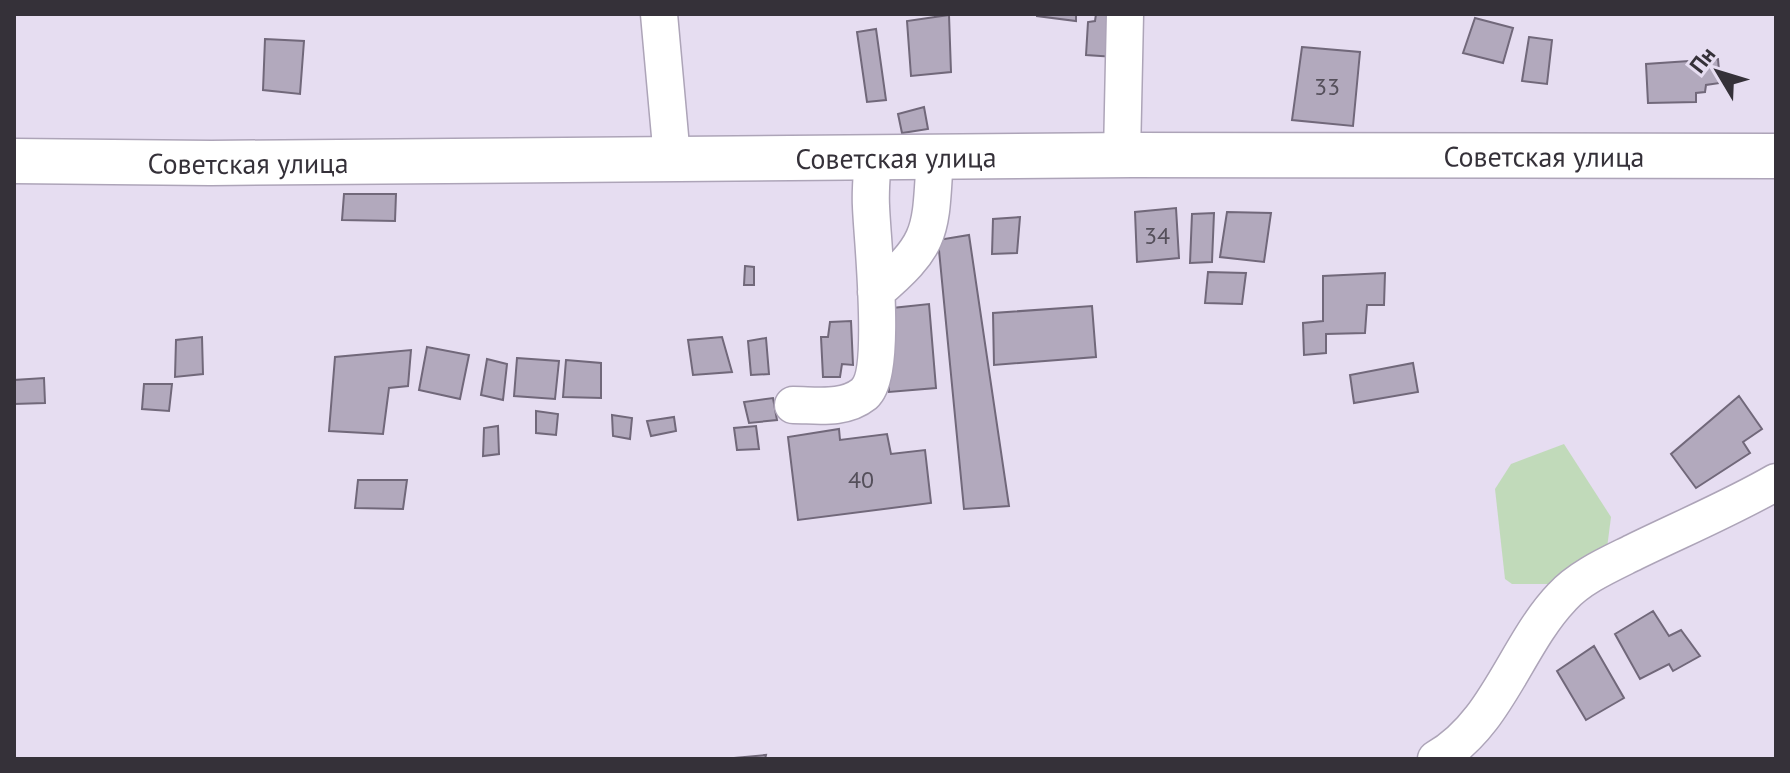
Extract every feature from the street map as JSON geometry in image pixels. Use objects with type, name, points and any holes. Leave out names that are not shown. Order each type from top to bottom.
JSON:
[{"type":"main road","name":"Советская улица","points":[[14,161],[211,163],[1122,155],[1776,156]]},
{"type":"street","points":[[659,14],[672,158]]},
{"type":"street","points":[[1122,155],[1125,14]]},
{"type":"street","points":[[876,292],[903,269],[928,235],[935,156]]},
{"type":"street","points":[[793,405],[847,405],[866,392],[876,370],[876,255],[871,203],[873,157]]},
{"type":"street","points":[[1436,759],[1467,733],[1564,595],[1608,565],[1776,482]]},
{"type":"green space","points":[[1564,444],[1611,517],[1607,548],[1554,584],[1512,584],[1505,579],[1495,489],[1511,464]]},
{"type":"building","points":[[1076,14],[1076,21],[1037,16]]},
{"type":"building","points":[[1096,14],[1116,14],[1115,57],[1086,55],[1088,22],[1095,21]]},
{"type":"building","points":[[949,15],[951,72],[911,76],[907,21]]},
{"type":"building","points":[[1475,18],[1513,28],[1503,63],[1463,53]]},
{"type":"building","points":[[876,29],[886,100],[867,102],[857,32]]},
{"type":"building","points":[[1529,37],[1552,40],[1547,84],[1522,81]]},
{"type":"building","points":[[265,39],[304,41],[300,94],[263,90]]},
{"type":"building","points":[[1302,47],[1360,52],[1353,126],[1292,120]]},
{"type":"building","points":[[1718,59],[1720,83],[1706,85],[1705,92],[1696,93],[1696,102],[1648,103],[1646,64]]},
{"type":"building","points":[[924,107],[928,129],[902,133],[898,114]]},
{"type":"building","points":[[344,194],[396,194],[395,221],[342,220]]},
{"type":"building","points":[[1176,208],[1179,258],[1137,262],[1135,212]]},
{"type":"building","points":[[1227,212],[1271,213],[1264,262],[1220,257]]},
{"type":"building","points":[[1214,213],[1212,262],[1190,263],[1192,214]]},
{"type":"building","points":[[1020,217],[1017,253],[992,254],[993,219]]},
{"type":"building","points":[[969,235],[1009,506],[964,509],[938,240]]},
{"type":"building","points":[[745,266],[754,267],[754,285],[744,285]]},
{"type":"building","points":[[1208,272],[1246,273],[1242,304],[1205,303]]},
{"type":"building","points":[[1385,273],[1384,305],[1367,305],[1365,333],[1326,334],[1326,353],[1304,355],[1303,323],[1323,321],[1323,276]]},
{"type":"building","points":[[929,304],[936,388],[889,392],[883,309]]},
{"type":"building","points":[[1092,306],[1096,357],[994,365],[993,313]]},
{"type":"building","points":[[851,321],[853,365],[842,364],[840,377],[823,377],[821,337],[828,337],[830,322]]},
{"type":"building","points":[[202,337],[203,374],[175,377],[176,340]]},
{"type":"building","points":[[722,337],[732,372],[693,375],[688,340]]},
{"type":"building","points":[[766,338],[769,374],[751,375],[748,341]]},
{"type":"building","points":[[427,347],[469,355],[460,399],[419,390]]},
{"type":"building","points":[[411,350],[408,386],[389,388],[383,434],[329,431],[335,357]]},
{"type":"building","points":[[517,358],[559,361],[555,399],[514,396]]},
{"type":"building","points":[[487,359],[507,364],[503,400],[481,395]]},
{"type":"building","points":[[566,360],[601,363],[601,398],[563,397]]},
{"type":"building","points":[[1413,363],[1418,392],[1354,403],[1350,375]]},
{"type":"building","points":[[44,378],[45,403],[14,404],[14,380]]},
{"type":"building","points":[[144,384],[172,384],[169,411],[142,409]]},
{"type":"building","points":[[1739,396],[1762,429],[1743,442],[1750,453],[1696,488],[1671,454]]},
{"type":"building","points":[[773,398],[777,420],[749,423],[744,402]]},
{"type":"building","points":[[536,411],[558,414],[556,435],[536,433]]},
{"type":"building","points":[[612,415],[632,418],[630,439],[613,436]]},
{"type":"building","points":[[674,417],[676,431],[651,436],[647,421]]},
{"type":"building","points":[[498,426],[499,454],[483,456],[484,428]]},
{"type":"building","points":[[756,426],[759,449],[737,450],[734,428]]},
{"type":"building","points":[[839,429],[840,440],[887,434],[891,454],[925,450],[931,503],[798,520],[788,437]]},
{"type":"building","points":[[358,480],[407,480],[403,509],[355,508]]},
{"type":"building","points":[[1653,611],[1669,636],[1681,630],[1700,656],[1673,671],[1669,664],[1640,679],[1615,634]]},
{"type":"building","points":[[1594,646],[1624,698],[1586,720],[1557,671]]},
{"type":"building","points":[[766,755],[765,759],[723,759]]}]
